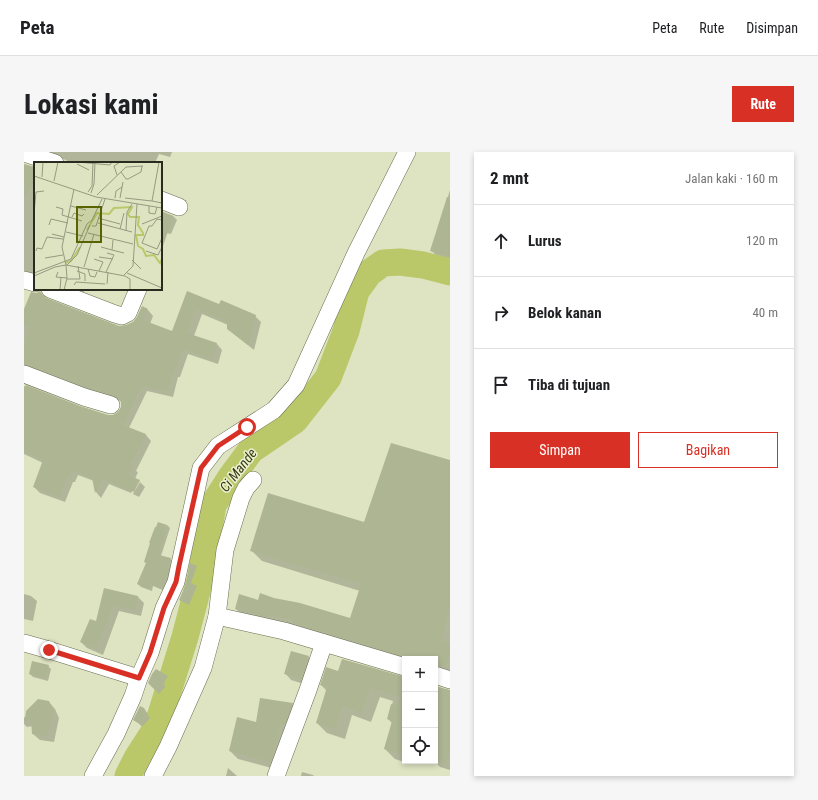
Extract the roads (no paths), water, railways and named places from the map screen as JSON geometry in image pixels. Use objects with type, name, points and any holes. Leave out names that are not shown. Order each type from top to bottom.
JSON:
[{"type":"street","points":[[24,152],[52,162]]},
{"type":"street","points":[[93,776],[133,696],[150,653],[164,608],[178,576],[201,468],[218,446],[274,410],[296,385],[356,253],[407,152]]},
{"type":"street","points":[[162,200],[179,207]]},
{"type":"street","points":[[24,280],[34,283]]},
{"type":"street","points":[[53,290],[122,316],[128,313],[138,290]]},
{"type":"street","points":[[24,374],[84,397],[111,405]]},
{"type":"street","points":[[153,776],[168,747],[203,668],[217,616],[225,550],[241,498],[252,480]]},
{"type":"street","points":[[217,616],[284,631],[402,666]]},
{"type":"street","points":[[24,643],[139,678]]},
{"type":"street","points":[[276,776],[324,643]]},
{"type":"street","points":[[438,676],[450,680]]},
{"type":"waterway","name":"Ci Mande","points":[[128,776],[137,758],[157,727],[185,637],[201,576],[213,505],[251,450],[295,420],[328,378],[346,331],[356,291],[369,273],[383,263],[400,262],[423,265],[450,272]]}]
